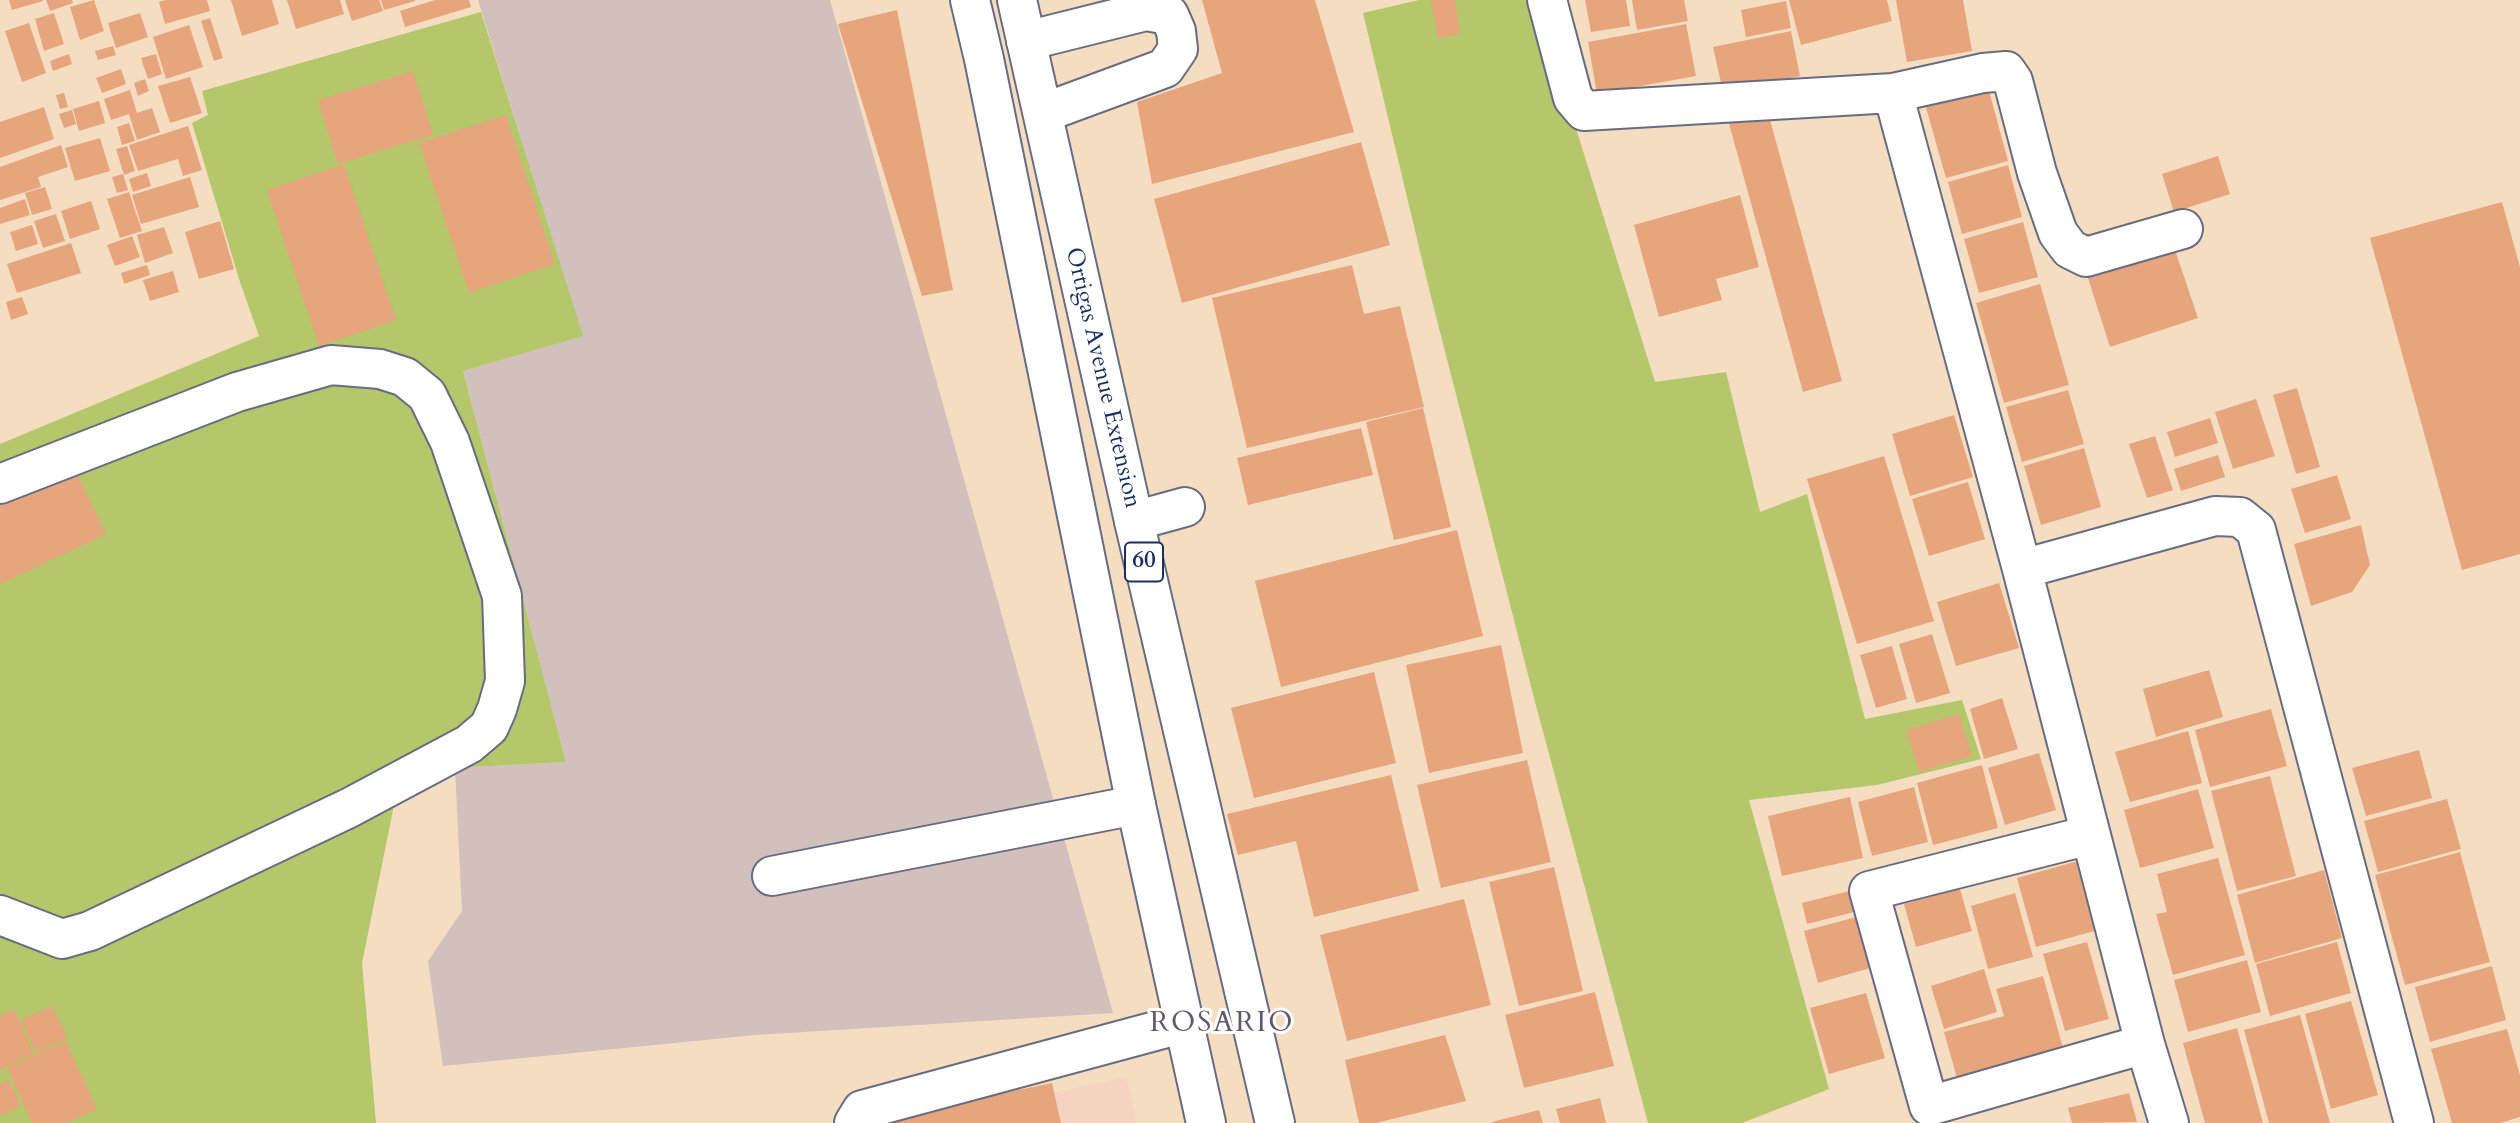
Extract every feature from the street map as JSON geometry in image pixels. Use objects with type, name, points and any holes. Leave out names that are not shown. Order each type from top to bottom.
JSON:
[{"type":"street","name":"Ortigas Avenue Extension","points":[[970,0],[1136,804],[1206,1123]]},
{"type":"street","name":"Ortigas Avenue Extension","points":[[1017,0],[1134,521],[1275,1123]]},
{"type":"street","points":[[1547,0],[1573,98],[1584,111],[1893,93],[1983,73],[2006,71],[2013,80],[2037,173],[2058,233],[2070,249],[2086,257],[2183,229]]},
{"type":"street","points":[[1026,41],[1146,11],[1169,15],[1176,31],[1178,50],[1165,68],[1042,113]]},
{"type":"street","points":[[1893,93],[2022,569],[2145,1044],[2169,1123]]},
{"type":"street","points":[[0,484],[237,392],[331,365],[380,369],[405,377],[427,396],[450,442],[498,583],[502,596],[505,681],[489,727],[469,744],[349,808],[90,931],[62,939],[0,915]]},
{"type":"street","points":[[1134,521],[1185,507]]},
{"type":"street","points":[[2022,569],[2215,516],[2240,517],[2256,530],[2414,1123]]},
{"type":"street","points":[[772,876],[1136,804]]},
{"type":"street","points":[[2090,835],[1869,891],[1929,1106],[2145,1044]]},
{"type":"street","points":[[854,1123],[862,1110],[1185,1023]]},
{"type":"shaded area","points":[[478,0],[830,0],[1113,1013],[755,1035],[443,1066],[428,961],[462,911],[455,768],[566,762],[463,371],[582,336]]},
{"type":"shaded area","points":[[1126,1077],[1137,1123],[915,1123]]},
{"type":"green space","points":[[1419,0],[1536,0],[1655,382],[1726,372],[1760,512],[1807,494],[1865,719],[1962,700],[1981,759],[1877,785],[1749,800],[1829,1089],[1742,1123],[1648,1123],[1534,698],[1430,293],[1363,13]]},
{"type":"green space","points":[[481,12],[583,336],[463,371],[566,762],[455,768],[404,756],[362,963],[376,1123],[0,1123],[0,444],[259,336],[192,123],[208,115],[202,91]]},
{"type":"building","points":[[9,0],[42,0],[43,1],[12,10]]},
{"type":"building","points":[[46,0],[72,0],[73,3],[50,11]]},
{"type":"building","points":[[94,0],[104,31],[80,40],[70,7]]},
{"type":"building","points":[[207,0],[210,11],[165,24],[159,2]]},
{"type":"building","points":[[231,0],[272,0],[279,24],[242,36]]},
{"type":"building","points":[[287,0],[340,0],[344,14],[296,29]]},
{"type":"building","points":[[345,0],[379,0],[383,11],[352,21]]},
{"type":"building","points":[[381,0],[415,0],[415,1],[384,10]]},
{"type":"building","points":[[435,0],[469,0],[471,7],[405,27],[400,11]]},
{"type":"building","points":[[1202,0],[1315,0],[1354,132],[1152,184],[1137,102],[1222,73]]},
{"type":"building","points":[[1431,0],[1455,0],[1460,34],[1438,38]]},
{"type":"building","points":[[1585,0],[1626,0],[1630,26],[1591,32]]},
{"type":"building","points":[[1632,0],[1684,0],[1688,21],[1637,30]]},
{"type":"building","points":[[1789,0],[1887,0],[1892,21],[1801,45]]},
{"type":"building","points":[[1896,0],[1963,0],[1972,51],[1907,62]]},
{"type":"building","points":[[1786,1],[1791,28],[1746,37],[1741,10]]},
{"type":"building","points":[[897,10],[953,290],[922,296],[838,24]]},
{"type":"building","points":[[54,13],[64,44],[44,51],[35,19]]},
{"type":"building","points":[[140,13],[148,37],[116,48],[108,23]]},
{"type":"building","points":[[210,18],[223,58],[214,61],[201,21]]},
{"type":"building","points":[[29,23],[46,73],[22,82],[5,31]]},
{"type":"building","points":[[1686,24],[1696,76],[1597,94],[1588,42]]},
{"type":"building","points":[[189,25],[203,67],[166,79],[153,37]]},
{"type":"building","points":[[1791,31],[1800,76],[1723,92],[1713,47]]},
{"type":"building","points":[[113,46],[116,55],[98,60],[95,51]]},
{"type":"building","points":[[69,54],[72,64],[53,71],[50,61]]},
{"type":"building","points":[[156,54],[162,74],[148,79],[141,58]]},
{"type":"building","points":[[121,69],[126,84],[102,93],[96,78]]},
{"type":"building","points":[[413,71],[433,135],[338,164],[318,100]]},
{"type":"building","points":[[190,77],[202,113],[170,123],[158,86]]},
{"type":"building","points":[[145,79],[149,91],[138,96],[134,83]]},
{"type":"building","points":[[1988,87],[2008,161],[1946,178],[1925,104]]},
{"type":"building","points":[[130,90],[137,113],[152,108],[160,132],[137,140],[129,114],[111,120],[104,99]]},
{"type":"building","points":[[64,93],[68,107],[60,109],[56,95]]},
{"type":"building","points":[[99,101],[105,123],[79,131],[73,109]]},
{"type":"building","points":[[44,107],[54,139],[0,158],[0,122]]},
{"type":"building","points":[[1767,109],[1842,381],[1803,392],[1728,120]]},
{"type":"building","points":[[72,110],[76,124],[64,128],[59,114]]},
{"type":"building","points":[[506,115],[555,264],[469,293],[419,143]]},
{"type":"building","points":[[129,123],[135,141],[122,145],[117,127]]},
{"type":"building","points":[[188,126],[202,170],[183,176],[178,159],[138,171],[129,145]]},
{"type":"building","points":[[100,138],[110,171],[75,181],[65,148]]},
{"type":"building","points":[[1361,142],[1390,245],[1182,303],[1154,199]]},
{"type":"building","points":[[61,145],[68,167],[38,177],[41,187],[0,200],[0,167]]},
{"type":"building","points":[[127,146],[135,171],[124,175],[116,149]]},
{"type":"building","points":[[2218,156],[2230,194],[2174,212],[2162,174]]},
{"type":"building","points":[[344,164],[396,320],[319,346],[267,190]]},
{"type":"building","points":[[2008,165],[2022,217],[1962,234],[1948,182]]},
{"type":"building","points":[[147,173],[151,186],[133,192],[129,179]]},
{"type":"building","points":[[123,174],[128,190],[117,193],[112,177]]},
{"type":"building","points":[[190,177],[199,207],[141,224],[132,195]]},
{"type":"building","points":[[45,187],[52,209],[32,215],[25,193]]},
{"type":"building","points":[[129,192],[142,231],[120,238],[107,199]]},
{"type":"building","points":[[1740,195],[1759,267],[1716,279],[1722,300],[1659,317],[1634,225]]},
{"type":"building","points":[[25,199],[30,215],[0,224],[0,208]]},
{"type":"building","points":[[91,201],[100,229],[70,239],[61,211]]},
{"type":"building","points":[[2502,202],[2520,267],[2520,554],[2462,570],[2370,238]]},
{"type":"building","points":[[56,214],[65,241],[43,248],[34,221]]},
{"type":"building","points":[[220,221],[234,269],[199,279],[185,232]]},
{"type":"building","points":[[2023,222],[2038,277],[1979,293],[1964,239]]},
{"type":"building","points":[[32,225],[38,244],[16,251],[10,232]]},
{"type":"building","points":[[164,227],[173,253],[145,263],[137,235]]},
{"type":"building","points":[[132,236],[140,257],[115,266],[107,245]]},
{"type":"building","points":[[71,243],[81,273],[17,293],[7,264]]},
{"type":"building","points":[[2174,247],[2198,318],[2110,347],[2087,275]]},
{"type":"building","points":[[147,265],[150,275],[124,284],[121,273]]},
{"type":"building","points":[[1352,265],[1364,314],[1400,306],[1424,407],[1247,448],[1212,298]]},
{"type":"building","points":[[173,271],[179,292],[150,301],[143,280]]},
{"type":"building","points":[[2040,284],[2069,385],[2004,403],[1976,303]]},
{"type":"building","points":[[22,297],[28,314],[11,320],[6,302]]},
{"type":"building","points":[[2297,388],[2320,467],[2296,474],[2273,395]]},
{"type":"building","points":[[2068,390],[2084,444],[2022,462],[2006,407]]},
{"type":"building","points":[[2256,399],[2275,456],[2233,469],[2215,412]]},
{"type":"building","points":[[1423,408],[1451,527],[1394,540],[1366,422]]},
{"type":"building","points":[[1954,415],[1973,477],[1910,496],[1892,434]]},
{"type":"building","points":[[2210,418],[2218,443],[2175,457],[2167,432]]},
{"type":"building","points":[[1361,428],[1373,475],[1248,505],[1237,458]]},
{"type":"building","points":[[2155,436],[2173,490],[2147,498],[2129,444]]},
{"type":"building","points":[[2084,448],[2101,507],[2041,525],[2024,466]]},
{"type":"building","points":[[2218,455],[2225,477],[2181,491],[2174,469]]},
{"type":"building","points":[[1884,456],[1934,621],[1857,644],[1807,479]]},
{"type":"building","points":[[74,467],[106,534],[0,584],[0,500]]},
{"type":"building","points":[[2337,475],[2351,519],[2305,533],[2291,489]]},
{"type":"building","points":[[1968,482],[1985,539],[1929,556],[1912,499]]},
{"type":"building","points":[[2361,525],[2370,565],[2352,592],[2311,606],[2294,544]]},
{"type":"building","points":[[1457,530],[1483,636],[1281,687],[1255,581]]},
{"type":"building","points":[[1999,583],[2019,648],[1956,666],[1937,602]]},
{"type":"building","points":[[1932,634],[1950,693],[1916,703],[1899,644]]},
{"type":"building","points":[[1501,645],[1523,753],[1429,773],[1406,665]]},
{"type":"building","points":[[1892,646],[1907,699],[1876,708],[1860,655]]},
{"type":"building","points":[[2209,670],[2223,717],[2156,737],[2143,689]]},
{"type":"building","points":[[1374,672],[1396,763],[1254,798],[1231,708]]},
{"type":"building","points":[[2002,698],[2018,749],[1984,759],[1970,709]]},
{"type":"building","points":[[2271,709],[2287,766],[2210,787],[2195,730]]},
{"type":"building","points":[[1959,714],[1972,756],[1919,772],[1906,730]]},
{"type":"building","points":[[2188,731],[2202,783],[2130,802],[2115,752]]},
{"type":"building","points":[[2419,750],[2432,798],[2366,816],[2352,768]]},
{"type":"building","points":[[2039,753],[2056,810],[2005,825],[1988,768]]},
{"type":"building","points":[[1527,760],[1551,862],[1441,888],[1417,785]]},
{"type":"building","points":[[1982,765],[1998,828],[1933,845],[1917,783]]},
{"type":"building","points":[[1391,775],[1419,891],[1314,917],[1296,841],[1238,855],[1227,814]]},
{"type":"building","points":[[2270,776],[2296,876],[2237,891],[2211,791]]},
{"type":"building","points":[[1914,787],[1928,842],[1872,856],[1858,802]]},
{"type":"building","points":[[2198,789],[2214,848],[2140,868],[2124,810]]},
{"type":"building","points":[[1850,797],[1863,858],[1782,876],[1768,816]]},
{"type":"building","points":[[2447,799],[2461,849],[2378,872],[2364,821]]},
{"type":"building","points":[[2460,852],[2490,962],[2405,985],[2375,875]]},
{"type":"building","points":[[2218,858],[2245,955],[2173,975],[2156,914],[2167,912],[2157,874]]},
{"type":"building","points":[[2078,861],[2098,930],[2036,947],[2017,878]]},
{"type":"building","points":[[1554,867],[1583,991],[1519,1006],[1489,882]]},
{"type":"building","points":[[2324,870],[2342,938],[2255,963],[2237,895]]},
{"type":"building","points":[[1960,889],[1972,931],[1916,947],[1904,904]]},
{"type":"building","points":[[1853,890],[1858,911],[1807,924],[1802,903]]},
{"type":"building","points":[[2015,893],[2033,957],[1988,969],[1971,906]]},
{"type":"building","points":[[1464,899],[1491,1005],[1347,1041],[1320,935]]},
{"type":"building","points":[[1856,917],[1870,968],[1818,983],[1804,931]]},
{"type":"building","points":[[2087,942],[2109,1019],[2065,1031],[2043,954]]},
{"type":"building","points":[[2337,942],[2351,993],[2270,1016],[2256,964]]},
{"type":"building","points":[[2247,960],[2261,1012],[2188,1032],[2174,980]]},
{"type":"building","points":[[2492,966],[2506,1020],[2430,1042],[2415,987]]},
{"type":"building","points":[[1984,969],[1997,1012],[1944,1029],[1931,986]]},
{"type":"building","points":[[2043,976],[2063,1048],[1957,1078],[1944,1032],[2004,1016],[1996,989]]},
{"type":"building","points":[[1595,992],[1614,1066],[1524,1088],[1505,1015]]},
{"type":"building","points":[[1866,993],[1885,1058],[1829,1074],[1810,1008]]},
{"type":"building","points":[[2351,1001],[2378,1095],[2331,1109],[2305,1014]]},
{"type":"building","points":[[52,1006],[67,1037],[36,1052],[21,1020]]},
{"type":"building","points":[[14,1009],[34,1053],[0,1070],[0,1016]]},
{"type":"building","points":[[2300,1015],[2330,1123],[2269,1123],[2244,1030]]},
{"type":"building","points":[[2237,1028],[2263,1123],[2205,1123],[2183,1043]]},
{"type":"building","points":[[2507,1029],[2520,1075],[2520,1117],[2500,1123],[2452,1123],[2431,1049]]},
{"type":"building","points":[[1445,1035],[1466,1101],[1376,1123],[1359,1123],[1345,1060]]},
{"type":"building","points":[[65,1040],[97,1109],[67,1123],[32,1123],[7,1068]]},
{"type":"building","points":[[9,1080],[21,1106],[0,1116],[0,1084]]},
{"type":"building","points":[[1052,1083],[1061,1123],[880,1123],[879,1119]]},
{"type":"building","points":[[2129,1093],[2137,1122],[2072,1123],[2068,1108]]},
{"type":"building","points":[[1600,1098],[1606,1123],[1560,1123],[1556,1109]]},
{"type":"building","points":[[1539,1110],[1543,1123],[1492,1123],[1492,1122]]},
{"type":"district","name":"ROSARIO","points":[[1222,1025]]}]
